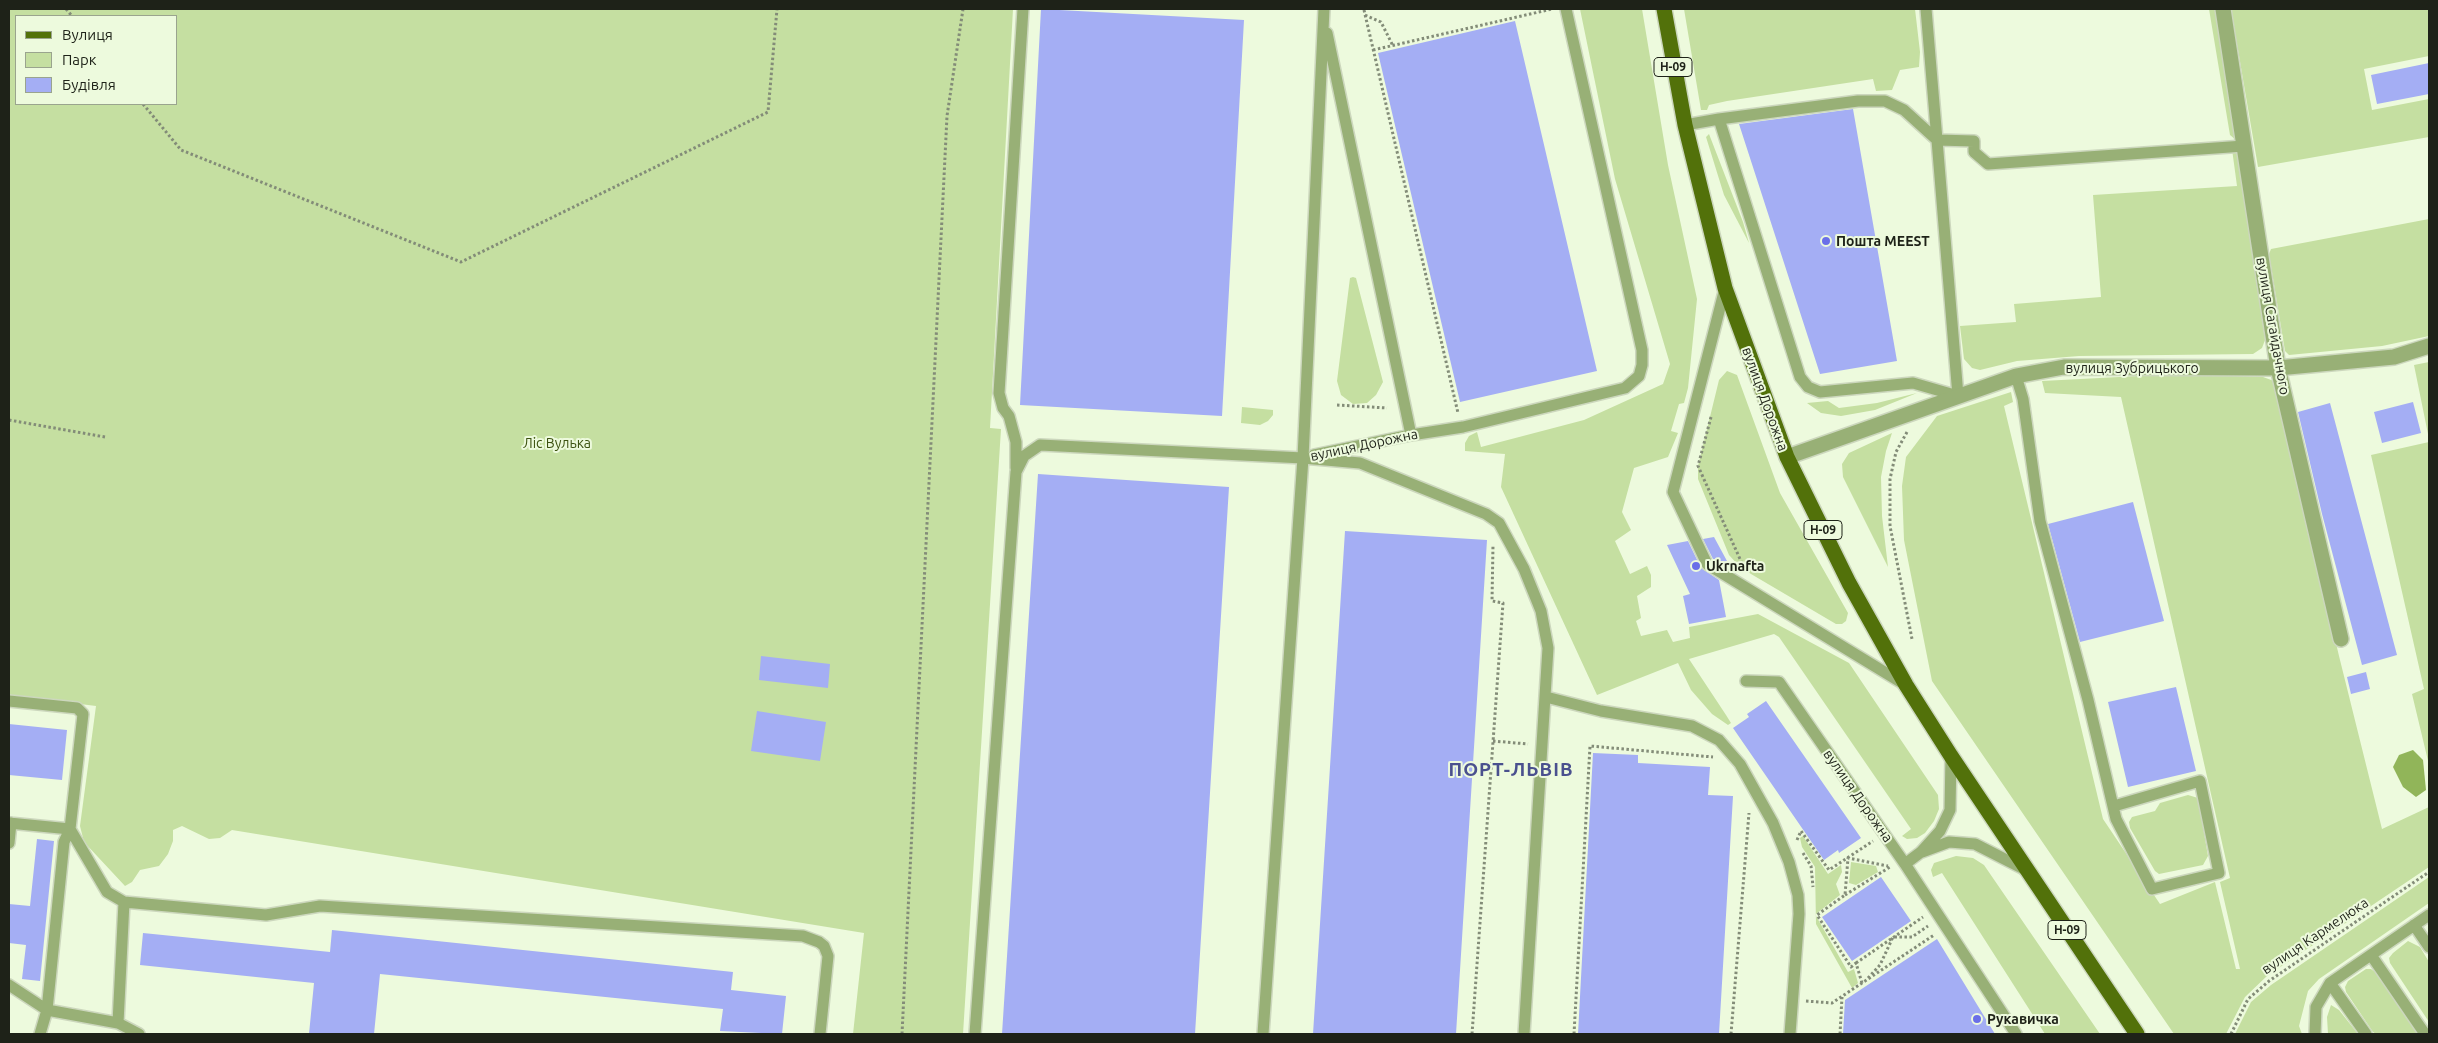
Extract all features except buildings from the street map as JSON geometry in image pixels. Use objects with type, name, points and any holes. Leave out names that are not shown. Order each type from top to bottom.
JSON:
[{"type":"main road","name":"вулиця Дорожна","points":[[1664,9],[1685,125],[1725,288],[1787,458],[1850,583],[1906,685],[1951,756],[2137,1034]]},
{"type":"street","name":"вулиця Сагайдачного","points":[[2223,9],[2278,368],[2341,639]]},
{"type":"street","name":"вулиця Зубрицького","points":[[1787,458],[2016,376],[2064,367],[2278,368],[2394,357],[2429,346]]},
{"type":"lane","points":[[975,1034],[1016,472],[1016,442],[1009,416],[1003,408],[999,393],[1023,9]]},
{"type":"lane","name":"вулиця Дорожна","points":[[1302,458],[1411,435],[1463,427],[1626,388],[1639,376],[1642,364],[1642,350],[1566,9]]},
{"type":"lane","points":[[1719,119],[1800,377],[1808,387],[1820,392],[1913,382],[1958,396],[1926,9]]},
{"type":"lane","points":[[1324,13],[1411,435]]},
{"type":"lane","points":[[1263,1034],[1302,458],[1324,13]]},
{"type":"lane","points":[[1685,125],[1858,101],[1885,101],[1904,110],[1937,140],[1974,140],[1974,152],[1988,164],[2244,146]]},
{"type":"lane","points":[[1725,288],[1673,492],[1707,564],[1906,685]]},
{"type":"lane","points":[[2016,376],[2023,399],[2040,521],[2088,700],[2116,819],[2152,889],[2219,874],[2200,781],[2114,806]]},
{"type":"lane","points":[[1016,472],[1024,456],[1040,446],[1302,458],[1360,463],[1486,514],[1499,523],[1524,569],[1546,630],[1548,648],[1524,1034]]},
{"type":"lane","name":"вулиця Дорожна","points":[[1746,681],[1779,682],[1905,864],[2016,1034]]},
{"type":"lane","points":[[1546,697],[1601,711],[1692,726],[1719,740],[1740,764],[1773,823],[1798,895],[1799,914],[1790,1034]]},
{"type":"lane","points":[[9,701],[77,708],[82,712],[70,829],[64,842],[47,1010],[40,1034]]},
{"type":"lane","name":"вулиця Дорожна","points":[[1905,864],[1921,852],[1940,831],[1950,810],[1951,756]]},
{"type":"lane","points":[[9,843],[10,823],[70,829]]},
{"type":"lane","points":[[70,829],[107,892],[124,902],[266,915],[320,906],[803,936],[819,942],[824,946],[828,956],[820,1034]]},
{"type":"lane","name":"вулиця Дорожна","points":[[1921,852],[1949,842],[1975,844],[2028,871]]},
{"type":"lane","points":[[118,1023],[124,902]]},
{"type":"lane","points":[[2315,1034],[2316,1008],[2330,983],[2429,915]]},
{"type":"lane","points":[[2414,925],[2429,947]]},
{"type":"lane","points":[[2371,955],[2424,1034]]},
{"type":"lane","points":[[2330,983],[2366,1034]]},
{"type":"lane","points":[[9,985],[47,1010],[118,1023],[139,1034]]},
{"type":"path","points":[[144,105],[181,150],[461,262],[768,112],[777,9]]},
{"type":"path","points":[[902,1034],[947,116],[963,9]]},
{"type":"path","points":[[1373,50],[1552,9],[1554,19]]},
{"type":"path","points":[[1364,10],[1458,413]]},
{"type":"path","points":[[1365,15],[1381,22],[1393,46]]},
{"type":"path","points":[[1338,406],[1387,408]]},
{"type":"path","points":[[1450,414],[1468,411]]},
{"type":"path","points":[[1711,417],[1698,466],[1746,571],[1751,574]]},
{"type":"path","points":[[9,420],[105,437]]},
{"type":"path","points":[[1908,430],[1896,452],[1890,479],[1890,526],[1912,639]]},
{"type":"path","points":[[1472,1034],[1503,603],[1492,601],[1493,542]]},
{"type":"path","points":[[1493,741],[1531,744]]},
{"type":"path","points":[[1574,1034],[1590,746],[1721,758]]},
{"type":"path","points":[[1731,1034],[1750,807]]},
{"type":"path","points":[[1797,841],[1801,831],[1828,870],[1873,841]]},
{"type":"path","points":[[1848,858],[1891,867],[1845,895],[1817,915],[1851,967],[1925,916]]},
{"type":"path","points":[[1845,895],[1848,858]]},
{"type":"path","name":"вулиця Кармелюка","points":[[2231,1034],[2248,999],[2269,980],[2429,872]]},
{"type":"path","points":[[1893,938],[1912,937],[1930,924]]},
{"type":"path","points":[[1806,1001],[1832,1003],[1937,933]]},
{"type":"path","points":[[1862,984],[1880,965],[1893,938]]},
{"type":"path","points":[[1856,963],[1862,984]]},
{"type":"path","points":[[1840,1034],[1842,996]]},
{"type":"green space","name":"Ліс Вулька","points":[[9,9],[1013,9],[990,428],[1001,429],[963,1034],[853,1034],[864,933],[232,830],[220,838],[209,839],[182,826],[173,830],[173,841],[168,854],[159,866],[140,870],[132,882],[125,886],[84,842],[80,826],[96,706],[9,695]]},
{"type":"green space","points":[[1580,9],[1642,9],[1668,165],[1697,299],[1688,388],[1684,403],[1679,404],[1671,431],[1678,433],[1668,457],[1634,468],[1622,512],[1631,530],[1615,541],[1630,574],[1647,566],[1651,575],[1651,587],[1637,596],[1641,618],[1636,621],[1641,636],[1667,630],[1673,642],[1690,638],[1689,627],[1758,614],[1849,663],[1938,795],[1939,809],[1934,821],[1925,833],[1917,838],[1907,839],[1902,836],[1911,829],[1779,637],[1774,634],[1689,659],[1731,723],[1728,725],[1712,714],[1691,690],[1678,663],[1597,695],[1501,487],[1505,454],[1465,451],[1465,443],[1469,436],[1477,432],[1481,447],[1584,420],[1663,384],[1670,364],[1615,179]]},
{"type":"green space","points":[[1684,9],[1915,9],[1920,52],[1919,67],[1900,70],[1892,90],[1876,91],[1873,79],[1727,101],[1709,105],[1707,110],[1701,110]]},
{"type":"green space","points":[[2209,9],[2215,9],[2236,140],[2230,135]]},
{"type":"green space","points":[[2231,9],[2429,9],[2429,56],[2364,69],[2372,110],[2429,99],[2429,137],[2258,167]]},
{"type":"green space","points":[[1709,134],[1743,222],[1749,243],[1724,195],[1706,137]]},
{"type":"green space","points":[[2232,149],[2237,152],[2243,180],[2265,340],[2262,348],[2253,354],[2079,356],[2017,361],[1980,370],[1972,368],[1964,359],[1960,326],[2016,322],[2014,304],[2101,297],[2093,195],[2237,186]]},
{"type":"green space","points":[[2429,219],[2429,336],[2382,346],[2289,355],[2285,351],[2269,254],[2271,249]]},
{"type":"green space","points":[[1350,278],[1356,278],[1383,382],[1376,395],[1367,403],[1353,404],[1341,395],[1337,381]]},
{"type":"green space","points":[[2429,362],[2429,439],[2414,365]]},
{"type":"green space","points":[[1727,371],[1737,375],[1780,493],[1848,613],[1846,621],[1842,624],[1836,624],[1751,574],[1739,566],[1729,555],[1698,479],[1698,466],[1719,380]]},
{"type":"green space","points":[[2177,374],[2263,377],[2274,381],[2382,829],[2429,807],[2429,867],[2267,976],[2245,997],[2226,1034],[2174,1034],[1932,681],[1904,540],[1902,486],[1906,457],[1937,416],[2011,392],[2013,402],[2004,406],[2103,819],[2160,904],[2215,882],[2236,969],[2240,969],[2220,882],[2230,878],[2121,397],[2045,393],[2042,381]]},
{"type":"green space","points":[[1917,393],[1875,410],[1841,416],[1821,413],[1807,403],[1828,401],[1839,408],[1877,403]]},
{"type":"green space","points":[[1242,407],[1273,410],[1273,415],[1268,421],[1260,425],[1241,423]]},
{"type":"green space","points":[[1892,433],[1881,477],[1882,516],[1888,567],[1843,477],[1842,464],[1849,453]]},
{"type":"green space","points":[[2429,442],[2429,765],[2412,694],[2424,689],[2371,455]]},
{"type":"green space","points":[[2188,795],[2198,798],[2208,856],[2203,865],[2159,874],[2155,871],[2130,828],[2129,822],[2132,817],[2155,811],[2160,803]]},
{"type":"green space","points":[[1803,836],[1828,874],[1841,865],[1842,872],[1836,884],[1840,895],[1816,914],[1816,916],[1848,972],[1854,969],[1858,983],[1852,988],[1816,924],[1815,867],[1802,847],[1800,838]]},
{"type":"green space","points":[[1956,856],[1973,858],[1984,865],[2100,1034],[2045,1034],[1942,873],[1933,877],[1931,870],[1934,863]]},
{"type":"green space","points":[[1851,862],[1876,866],[1878,872],[1856,885],[1849,883]]},
{"type":"green space","points":[[2429,877],[2429,903],[2319,979],[2308,991],[2299,1026],[2302,1034],[2235,1034],[2251,1002],[2271,985]]},
{"type":"green space","points":[[2408,941],[2420,947],[2429,962],[2429,1022],[2390,963],[2389,958],[2393,953]]},
{"type":"green space","points":[[2366,969],[2371,969],[2379,975],[2419,1034],[2376,1034],[2373,1032],[2346,992],[2345,987],[2348,981]]},
{"type":"green space","points":[[2331,1005],[2339,1010],[2358,1034],[2328,1034],[2327,1017]]},
{"type":"shaded area","points":[[2413,750],[2423,760],[2426,790],[2416,797],[2403,787],[2393,767],[2399,755]]},
{"type":"place","name":"Пошта MEEST","points":[[1826,241]]},
{"type":"place","name":"Ukrnafta","points":[[1696,566]]},
{"type":"place","name":"Рукавичка","points":[[1977,1019]]},
{"type":"district","name":"ПОРТ-ЛЬВІВ","points":[[1511,770]]}]
